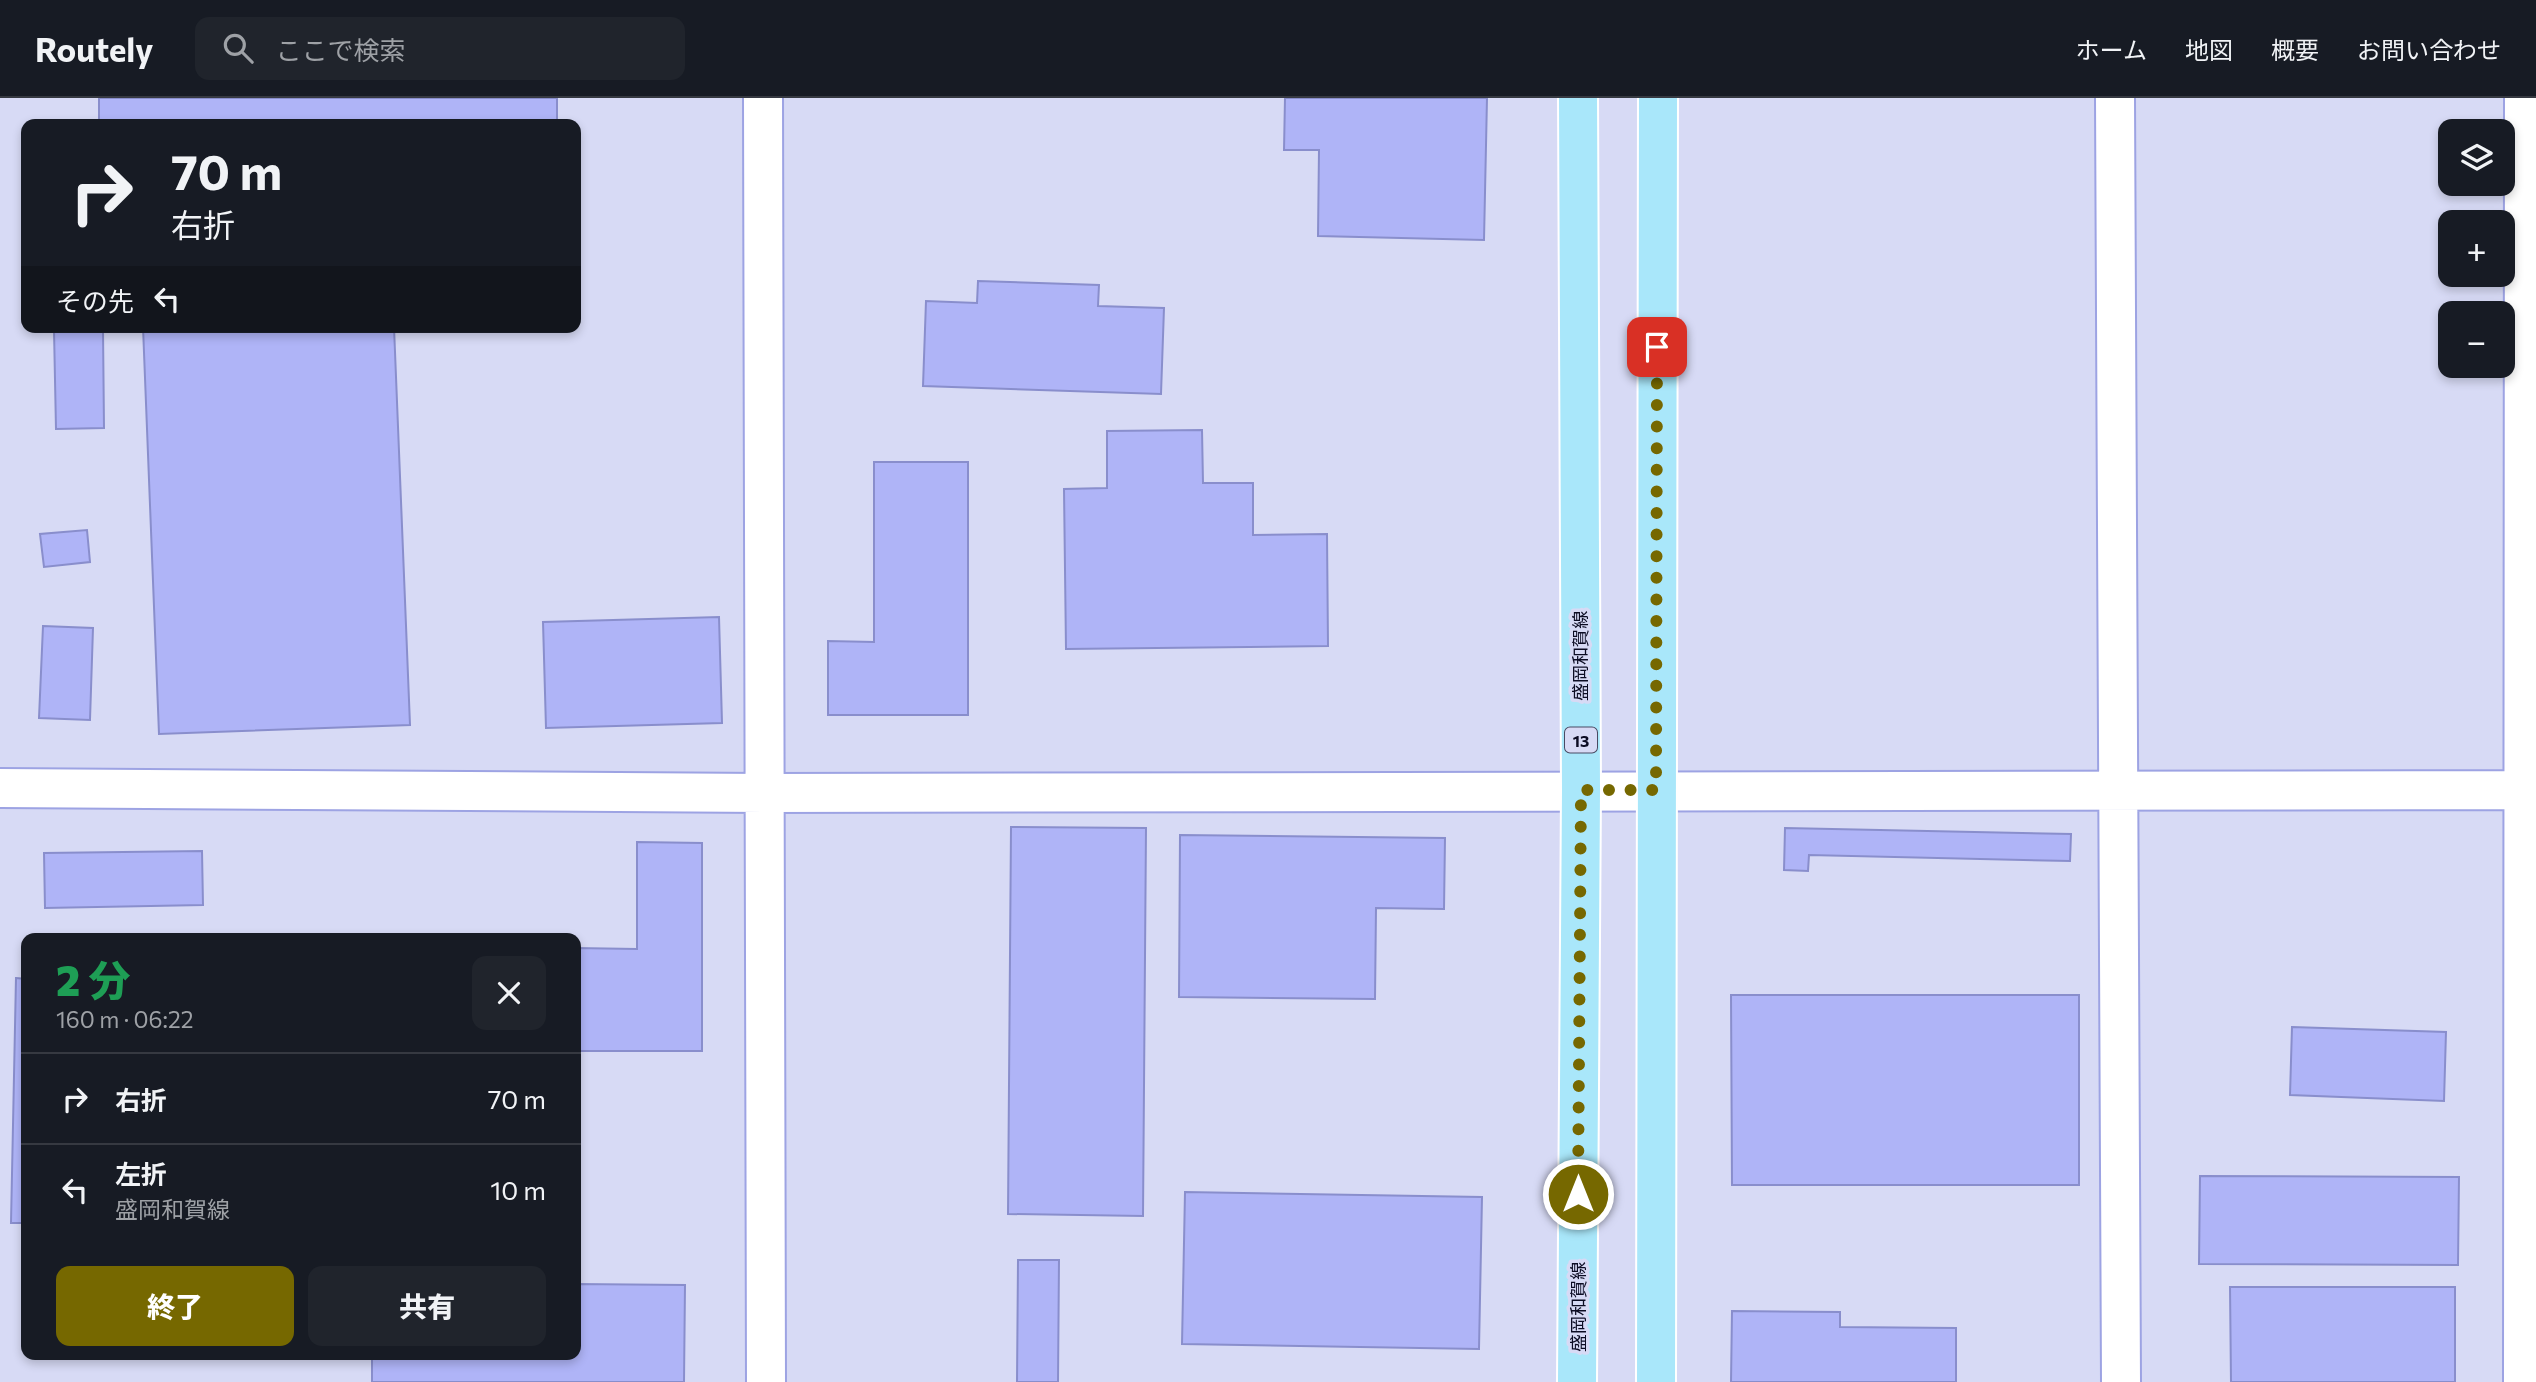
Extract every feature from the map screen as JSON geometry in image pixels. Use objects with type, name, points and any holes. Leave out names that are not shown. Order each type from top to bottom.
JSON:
[{"type":"main road","name":"盛岡和賀線","points":[[1577,1382],[1581,790],[1578,98]]},
{"type":"main road","points":[[1656,1382],[1658,98]]},
{"type":"street","points":[[763,98],[766,1382]]},
{"type":"street","points":[[2115,98],[2122,1382]]},
{"type":"street","points":[[2523,1382],[2530,790],[2524,98]]},
{"type":"street","points":[[0,788],[766,793],[2530,790]]},
{"type":"building","points":[[99,98],[557,98],[557,119],[99,119]]},
{"type":"building","points":[[1285,98],[1487,98],[1484,240],[1318,236],[1319,150],[1284,150]]},
{"type":"building","points":[[978,281],[1099,285],[1098,306],[1164,308],[1161,394],[923,386],[926,301],[977,303]]},
{"type":"building","points":[[54,333],[103,333],[104,428],[56,429]]},
{"type":"building","points":[[143,333],[394,333],[410,725],[159,734]]},
{"type":"building","points":[[1202,430],[1203,483],[1253,483],[1253,535],[1327,534],[1328,646],[1066,649],[1064,489],[1107,488],[1107,431]]},
{"type":"building","points":[[874,462],[968,462],[968,715],[828,715],[828,641],[874,642]]},
{"type":"building","points":[[87,530],[90,562],[44,567],[40,534]]},
{"type":"building","points":[[719,617],[722,723],[546,728],[543,622]]},
{"type":"building","points":[[43,626],[93,628],[90,720],[39,718]]},
{"type":"building","points":[[1011,827],[1146,828],[1143,1216],[1008,1214]]},
{"type":"building","points":[[1785,828],[2071,834],[2070,861],[1809,855],[1808,871],[1784,870]]},
{"type":"building","points":[[1180,835],[1445,838],[1444,909],[1376,908],[1375,999],[1179,997]]},
{"type":"building","points":[[637,842],[702,843],[702,1051],[581,1051],[581,948],[637,949]]},
{"type":"building","points":[[202,851],[203,905],[45,908],[44,853]]},
{"type":"building","points":[[16,978],[21,978],[21,1223],[11,1223]]},
{"type":"building","points":[[1731,995],[2079,995],[2079,1185],[1732,1185]]},
{"type":"building","points":[[2292,1027],[2446,1032],[2444,1101],[2290,1095]]},
{"type":"building","points":[[2200,1176],[2459,1177],[2458,1265],[2199,1264]]},
{"type":"building","points":[[1185,1192],[1482,1197],[1479,1349],[1182,1344]]},
{"type":"building","points":[[1018,1260],[1059,1260],[1058,1382],[1017,1382]]},
{"type":"building","points":[[581,1284],[685,1285],[684,1382],[372,1382],[372,1360],[581,1360]]},
{"type":"building","points":[[2230,1287],[2455,1287],[2455,1382],[2231,1382]]},
{"type":"building","points":[[1732,1311],[1840,1312],[1840,1327],[1956,1328],[1956,1382],[1731,1382]]},
{"type":"route","points":[[1578,1194],[1581,790],[1656,790],[1657,347]]}]
